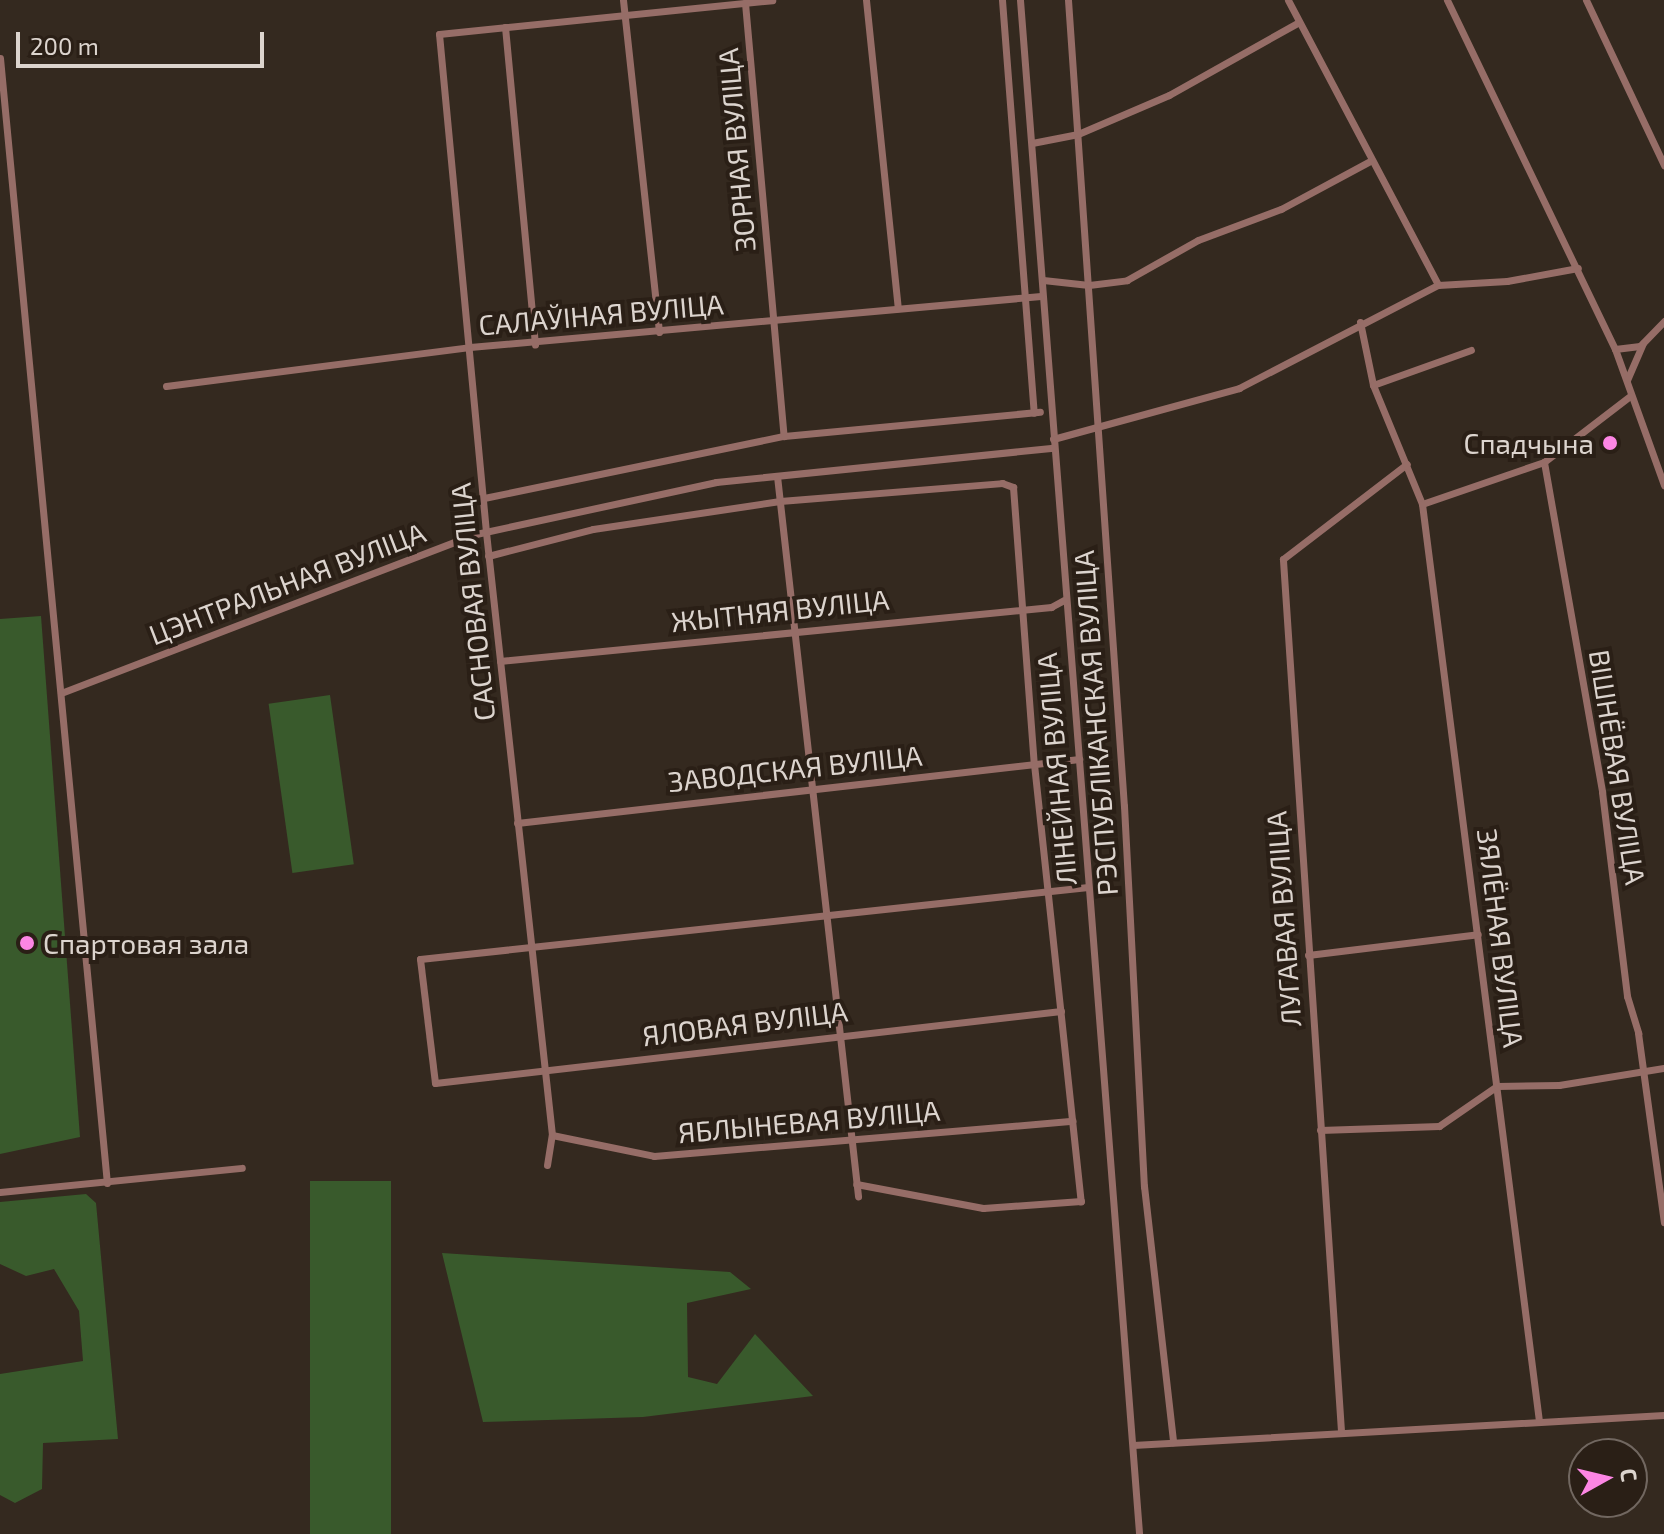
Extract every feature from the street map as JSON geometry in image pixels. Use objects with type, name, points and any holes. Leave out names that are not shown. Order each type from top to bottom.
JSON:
[{"type":"street","points":[[623,0],[659,332]]},
{"type":"street","points":[[535,345],[505,27],[772,0]]},
{"type":"street","points":[[866,0],[898,308]]},
{"type":"street","points":[[484,498],[784,436],[1037,412],[1024,296],[1002,0]]},
{"type":"street","name":"ЛІНЕЙНАЯ ВУЛІЦА","points":[[1020,0],[1043,280],[1041,296],[1064,600],[1139,1534]]},
{"type":"street","name":"РЭСПУБЛІКАНСКАЯ ВУЛІЦА","points":[[1068,0],[1089,285],[1144,1186],[1173,1442]]},
{"type":"street","points":[[1288,0],[1370,161],[1438,285],[1507,281],[1578,268]]},
{"type":"street","points":[[1447,0],[1615,349],[1630,398],[1664,485]]},
{"type":"street","points":[[1586,0],[1664,165]]},
{"type":"street","name":"ЗОРНАЯ ВУЛІЦА","points":[[745,3],[784,436]]},
{"type":"street","points":[[1032,143],[1078,134],[1169,95],[1299,22]]},
{"type":"street","name":"САСНОВАЯ ВУЛІЦА","points":[[505,27],[439,34],[488,556],[552,1135],[547,1165]]},
{"type":"street","points":[[0,58],[107,1183]]},
{"type":"street","points":[[1043,280],[1089,285],[1127,280],[1198,240],[1281,209],[1370,161]]},
{"type":"street","name":"ЦЭНТРАЛЬНАЯ ВУЛІЦА","points":[[61,693],[486,532],[716,482],[1053,443],[1097,427],[1239,388],[1360,322],[1438,285]]},
{"type":"street","name":"САЛАЎІНАЯ ВУЛІЦА","points":[[166,386],[470,347],[535,345],[1041,296]]},
{"type":"street","points":[[1630,398],[1626,374],[1643,343],[1664,321]]},
{"type":"street","name":"ЗЯЛЁНАЯ ВУЛІЦА","points":[[1360,322],[1373,385],[1422,504],[1539,1421]]},
{"type":"street","points":[[1615,349],[1627,351],[1643,343]]},
{"type":"street","points":[[1373,385],[1471,350]]},
{"type":"street","points":[[1422,504],[1544,462],[1630,398]]},
{"type":"street","name":"ВІШНЁВАЯ ВУЛІЦА","points":[[1544,462],[1602,792],[1664,1222]]},
{"type":"street","name":"ЛУГАВАЯ ВУЛІЦА","points":[[1341,1431],[1283,559],[1407,464]]},
{"type":"street","points":[[777,476],[858,1196]]},
{"type":"street","points":[[488,556],[593,529],[780,501],[1002,483],[1013,487],[1034,764],[1081,1201],[983,1208],[856,1184]]},
{"type":"street","name":"ЖЫТНЯЯ ВУЛІЦА","points":[[500,661],[1022,609],[1064,600]]},
{"type":"street","name":"ЗАВОДСКАЯ ВУЛІЦА","points":[[517,823],[1079,759]]},
{"type":"street","points":[[530,945],[1088,887]]},
{"type":"street","points":[[1308,955],[1478,934]]},
{"type":"street","name":"ЯЛОВАЯ ВУЛІЦА","points":[[530,945],[420,959],[435,1083],[839,1033],[1061,1011]]},
{"type":"street","points":[[1320,1130],[1439,1126],[1497,1086],[1559,1085],[1664,1068]]},
{"type":"street","name":"ЯБЛЫНЕВАЯ ВУЛІЦА","points":[[552,1135],[654,1156],[1073,1121]]},
{"type":"street","points":[[0,1192],[242,1168]]},
{"type":"street","points":[[1133,1445],[1664,1415]]},
{"type":"green space","points":[[41,616],[80,1137],[0,1154],[0,619]]},
{"type":"green space","points":[[330,695],[354,864],[292,873],[269,704]]},
{"type":"green space","points":[[310,1181],[391,1181],[391,1534],[310,1534]]},
{"type":"green space","points":[[86,1194],[96,1203],[118,1439],[43,1443],[42,1489],[15,1503],[0,1495],[0,1374],[83,1361],[79,1311],[54,1269],[26,1276],[0,1264],[0,1202]]},
{"type":"green space","points":[[442,1253],[730,1272],[751,1289],[687,1303],[688,1377],[717,1384],[755,1334],[813,1396],[643,1417],[483,1422]]},
{"type":"place","name":"Спадчына","points":[[1610,443]]},
{"type":"place","name":"Спартовая зала","points":[[27,943]]}]
